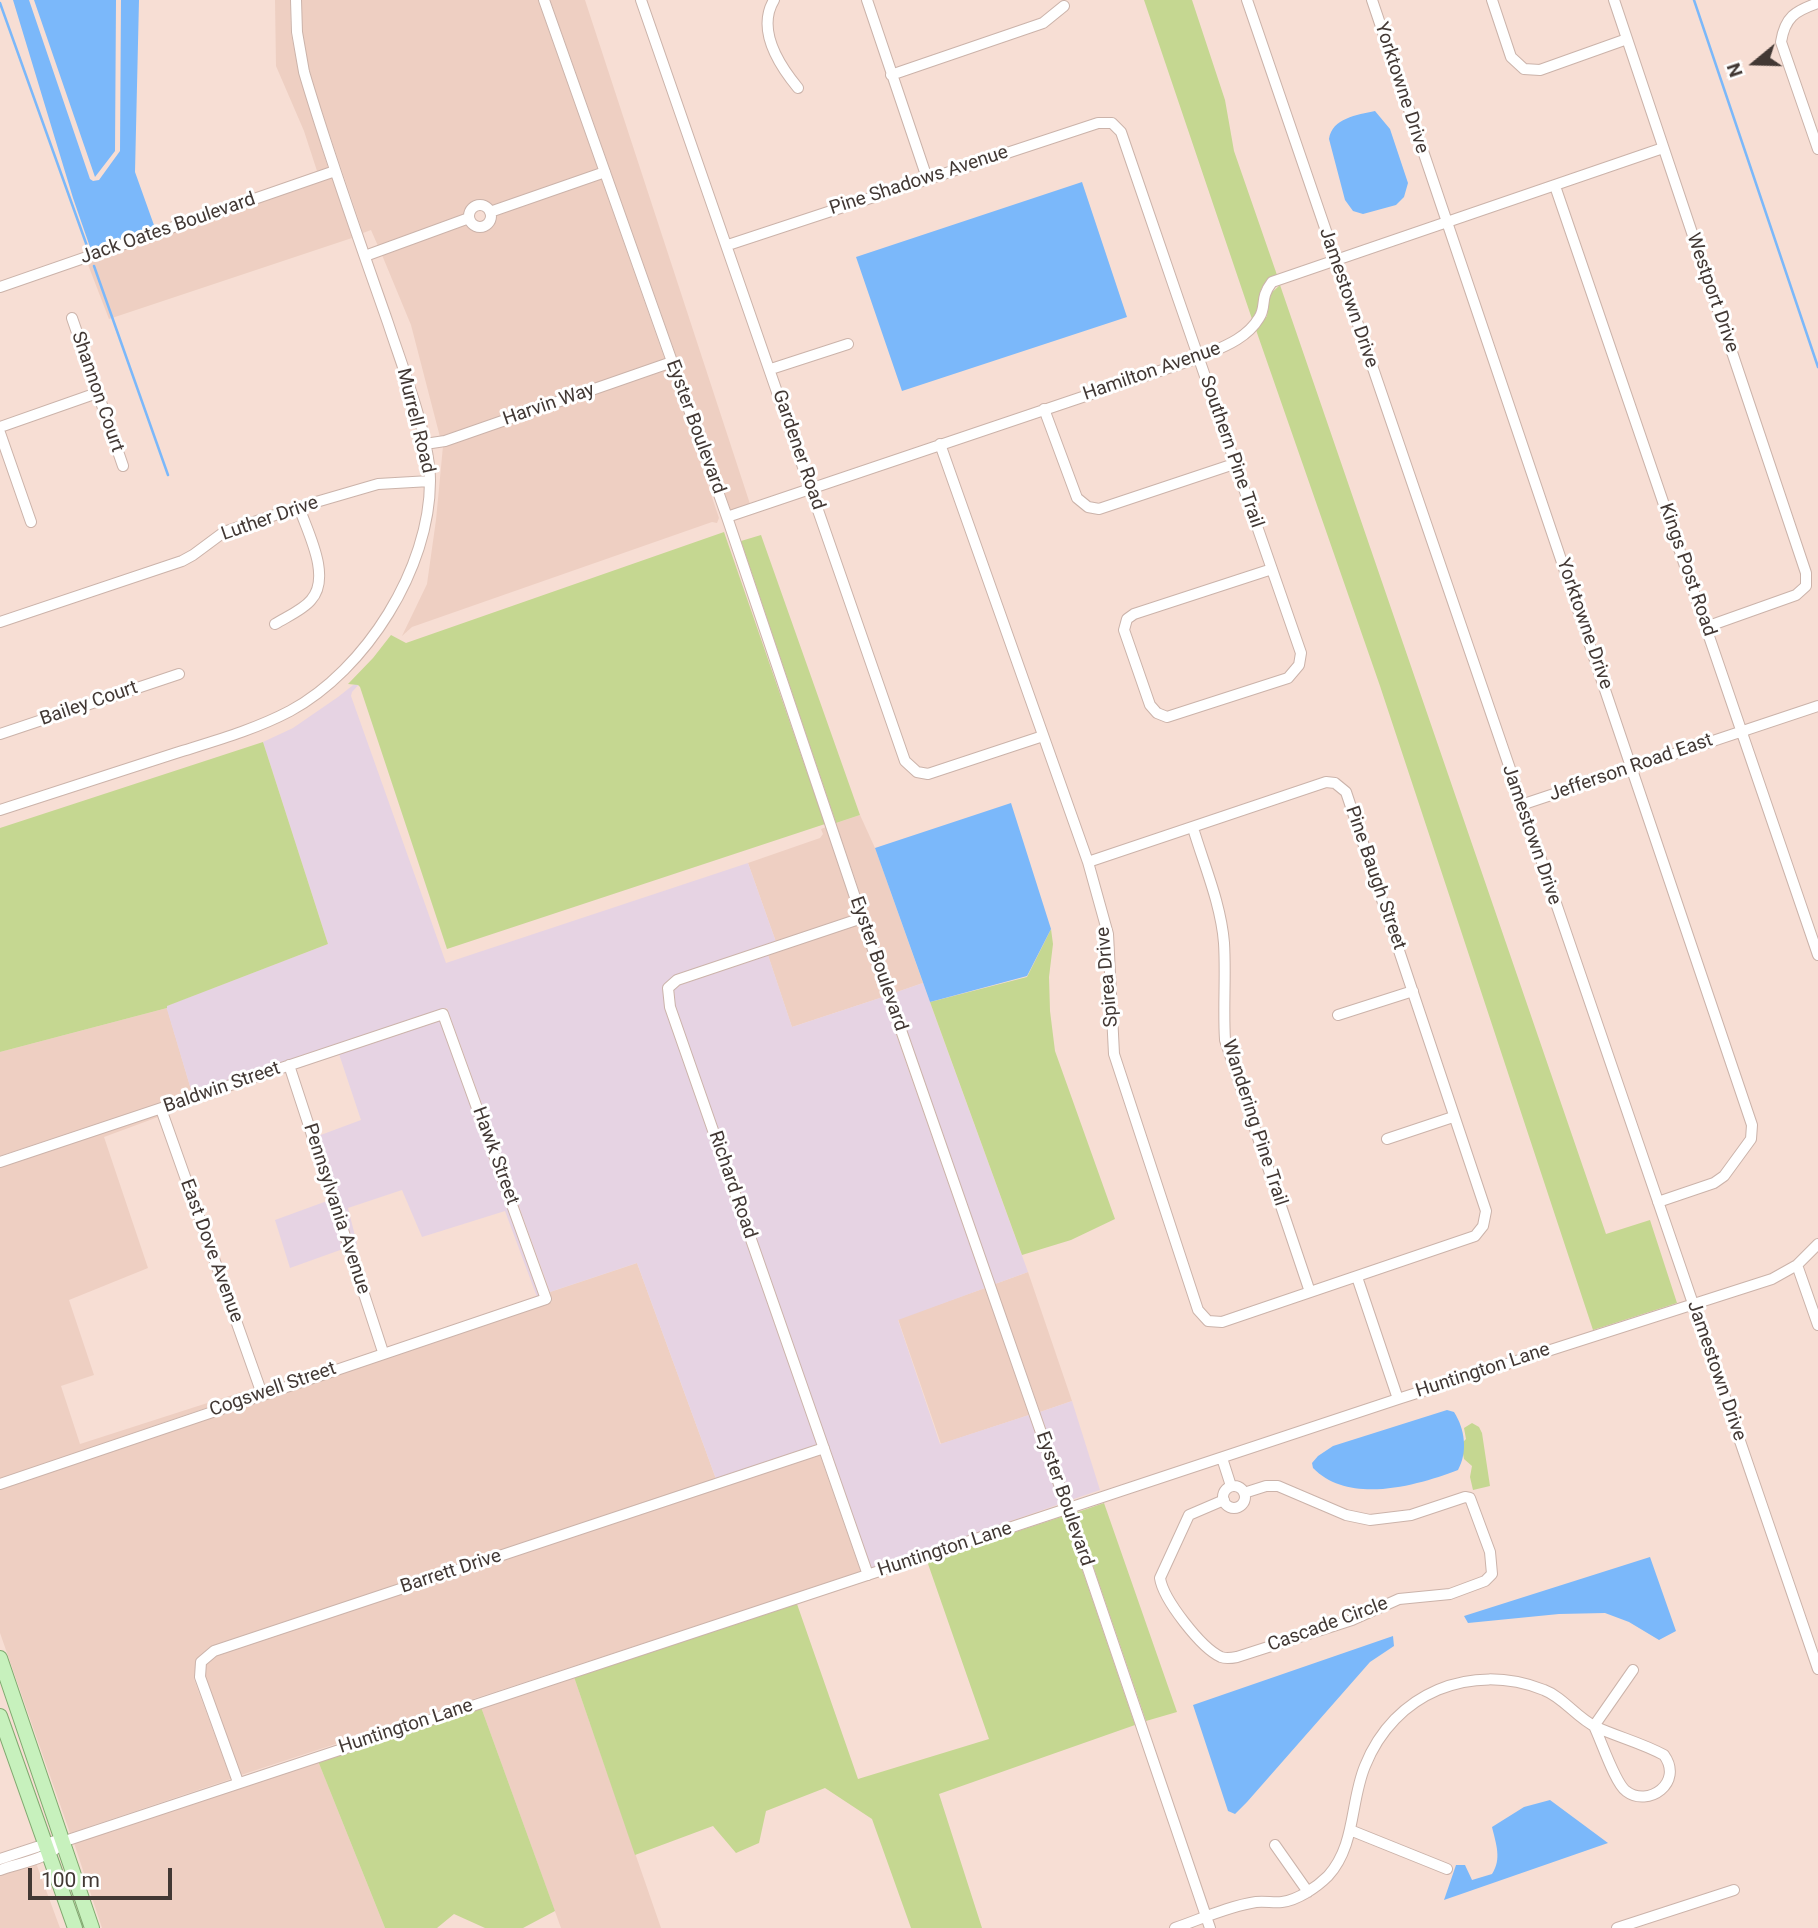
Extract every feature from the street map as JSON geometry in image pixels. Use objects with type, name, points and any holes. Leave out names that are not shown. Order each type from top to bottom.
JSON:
[{"type":"main road","points":[[0,1658],[3,1679],[92,1928]]},
{"type":"main road","points":[[0,1716],[75,1928]]},
{"type":"street","name":"Murrell Road","points":[[0,810],[250,729],[291,711],[328,685],[361,653],[388,614],[409,574],[423,532],[430,481],[425,444],[405,374],[304,72],[297,32],[296,0]]},
{"type":"street","name":"Eyster Boulevard","points":[[544,0],[727,517],[1208,1923]]},
{"type":"street","name":"Gardener Road","points":[[641,0],[905,761],[917,772],[928,774],[1043,736]]},
{"type":"street","points":[[774,0],[767,11],[766,26],[780,67],[799,89]]},
{"type":"street","points":[[867,0],[927,178]]},
{"type":"street","name":"Jamestown Drive","points":[[1247,0],[1818,1669]]},
{"type":"street","name":"Yorktowne Drive","points":[[1372,0],[1752,1125],[1751,1139],[1724,1176],[1714,1183],[1658,1202]]},
{"type":"street","points":[[1492,0],[1511,57],[1524,69],[1540,70],[1627,39]]},
{"type":"street","name":"Westport Drive","points":[[1614,0],[1806,573],[1806,586],[1796,595],[1706,627]]},
{"type":"street","points":[[1818,3],[1801,9],[1792,16],[1784,27],[1781,43],[1818,149]]},
{"type":"street","points":[[891,75],[1043,23],[1064,6]]},
{"type":"street","name":"Pine Shadows Avenue","points":[[728,245],[1098,123],[1112,123]]},
{"type":"street","name":"Southern Pine Trail","points":[[1112,123],[1121,132],[1234,464],[1272,569],[1301,653],[1299,664],[1288,678],[1167,717],[1157,713],[1150,705],[1124,630],[1127,619],[1135,614],[1272,569]]},
{"type":"street","name":"Hamilton Avenue","points":[[727,517],[1198,358],[1234,342],[1250,329],[1261,316],[1264,293],[1272,282],[1663,148]]},
{"type":"street","name":"Jack Oates Boulevard","points":[[0,287],[335,171]]},
{"type":"street","points":[[365,256],[469,218],[471,208],[478,205],[485,206],[490,212],[605,172]]},
{"type":"street","name":"Kings Post Road","points":[[1555,186],[1818,955]]},
{"type":"street","name":"Shannon Court","points":[[72,318],[123,466]]},
{"type":"street","points":[[771,369],[848,344]]},
{"type":"street","name":"Harvin Way","points":[[425,444],[445,441],[672,362]]},
{"type":"street","points":[[0,428],[97,393]]},
{"type":"street","points":[[1044,409],[1077,498],[1088,507],[1099,509],[1234,464]]},
{"type":"street","points":[[0,433],[31,522]]},
{"type":"street","name":"Spirea Drive","points":[[940,444],[1088,862],[1108,934],[1114,1054],[1198,1310],[1208,1321],[1222,1322],[1475,1236],[1483,1226]]},
{"type":"street","name":"Luther Drive","points":[[0,622],[182,561],[224,532],[299,507],[378,484],[430,481]]},
{"type":"street","points":[[275,624],[312,600],[319,586],[320,567],[299,507]]},
{"type":"street","name":"Bailey Court","points":[[0,734],[179,674]]},
{"type":"street","name":"Jefferson Road East","points":[[1521,805],[1818,706]]},
{"type":"street","name":"Pine Baugh Street","points":[[1088,862],[1326,782],[1335,783],[1346,792],[1486,1211],[1483,1226]]},
{"type":"street","name":"Wandering Pine Trail","points":[[1193,828],[1219,912],[1224,943],[1225,1040],[1310,1293]]},
{"type":"street","name":"Richard Road","points":[[862,918],[677,981],[668,988],[670,1007],[868,1575]]},
{"type":"street","points":[[1338,1015],[1413,990]]},
{"type":"street","name":"Baldwin Street","points":[[0,1162],[443,1014]]},
{"type":"street","name":"Hawk Street","points":[[443,1014],[546,1299]]},
{"type":"street","name":"Pennsylvania Avenue","points":[[289,1065],[383,1352]]},
{"type":"street","name":"East Dove Avenue","points":[[161,1109],[262,1394]]},
{"type":"street","points":[[1387,1139],[1454,1117]]},
{"type":"street","name":"Huntington Lane","points":[[47,1849],[238,1782],[1398,1399],[1772,1279],[1797,1265],[1818,1244]]},
{"type":"street","points":[[1797,1265],[1818,1325]]},
{"type":"street","points":[[1357,1277],[1398,1399]]},
{"type":"street","name":"Cogswell Street","points":[[0,1484],[383,1352],[546,1299]]},
{"type":"street","name":"Barrett Drive","points":[[238,1782],[200,1677],[201,1662],[214,1651],[824,1448]]},
{"type":"street","points":[[1222,1458],[1231,1486]]},
{"type":"street","points":[[1231,1486],[1239,1487],[1244,1493]]},
{"type":"street","points":[[1224,1500],[1225,1492],[1231,1486]]},
{"type":"street","name":"Cascade Circle","points":[[1266,1486],[1278,1486],[1346,1515],[1370,1520],[1404,1517],[1465,1497],[1470,1498],[1490,1552],[1492,1574],[1485,1581],[1450,1594],[1399,1600],[1352,1620],[1237,1657],[1219,1656],[1197,1636],[1168,1601],[1160,1578],[1189,1515],[1224,1500],[1229,1506],[1238,1507],[1244,1501],[1244,1493],[1266,1486]]},
{"type":"street","points":[[1594,1726],[1633,1670]]},
{"type":"street","points":[[1175,1928],[1208,1923],[1255,1902],[1286,1902],[1308,1892],[1328,1875],[1345,1849],[1364,1767],[1378,1740],[1405,1709],[1430,1692],[1465,1680],[1501,1678],[1546,1690],[1594,1726],[1648,1746],[1664,1755],[1672,1774],[1669,1783],[1648,1796],[1634,1795],[1624,1790],[1594,1726]]},
{"type":"street","points":[[1350,1830],[1447,1869]]},
{"type":"street","points":[[1275,1846],[1308,1892]]},
{"type":"street","points":[[0,1859],[47,1849]]},
{"type":"street","points":[[0,1870],[47,1849]]},
{"type":"street","points":[[1617,1928],[1734,1889]]},
{"type":"shaded area","points":[[275,0],[290,0],[291,33],[299,74],[328,168],[273,187],[317,171],[304,131],[276,66]]},
{"type":"shaded area","points":[[301,0],[538,0],[598,169],[493,206],[484,200],[473,201],[467,206],[463,216],[378,246],[371,230],[363,233],[309,71],[302,32]]},
{"type":"shaded area","points":[[550,0],[585,0],[750,504],[731,511]]},
{"type":"shaded area","points":[[332,177],[352,238],[109,319],[87,262]]},
{"type":"shaded area","points":[[601,178],[665,360],[440,437],[411,325],[382,255],[466,225],[474,231],[485,231],[493,224],[496,215]]},
{"type":"shaded area","points":[[669,369],[719,518],[717,523],[712,522],[412,627],[402,636],[427,584],[443,446]]},
{"type":"shaded area","points":[[372,670],[351,696],[446,963],[748,863],[776,942],[663,989],[665,1009],[817,1445],[716,1479],[637,1263],[550,1292],[447,1008],[192,1093],[166,1006],[328,944],[263,742],[293,728]]},
{"type":"shaded area","points":[[860,815],[875,848],[923,983],[894,993],[836,823]]},
{"type":"shaded area","points":[[826,827],[855,915],[776,942],[748,863],[820,838],[823,834],[821,829]]},
{"type":"shaded area","points":[[858,925],[883,997],[792,1027],[768,955]]},
{"type":"shaded area","points":[[768,955],[792,1027],[883,997],[985,1288],[898,1320],[940,1444],[1029,1415],[1060,1504],[871,1569],[675,1006],[674,990],[680,985]]},
{"type":"shaded area","points":[[923,983],[1028,1272],[995,1284],[894,993]]},
{"type":"shaded area","points":[[167,1008],[192,1093],[0,1156],[0,1052]]},
{"type":"shaded area","points":[[440,1020],[539,1296],[537,1297],[505,1211],[422,1237],[402,1190],[348,1208],[357,1244],[354,1245],[318,1136],[361,1120],[339,1054]]},
{"type":"shaded area","points":[[157,1115],[158,1117],[104,1137],[148,1268],[69,1300],[94,1375],[61,1386],[80,1444],[254,1388],[255,1391],[0,1479],[0,1167]]},
{"type":"shaded area","points":[[327,1201],[343,1249],[290,1268],[275,1220]]},
{"type":"shaded area","points":[[637,1263],[716,1479],[212,1646],[196,1662],[194,1679],[231,1779],[70,1833],[0,1633],[0,1489],[552,1302],[550,1292]]},
{"type":"shaded area","points":[[1028,1272],[1072,1401],[1040,1412],[995,1284]]},
{"type":"shaded area","points":[[985,1288],[1029,1415],[941,1444],[898,1319]]},
{"type":"shaded area","points":[[1072,1401],[1100,1490],[1071,1500],[1040,1412]]},
{"type":"shaded area","points":[[820,1455],[861,1572],[241,1775],[205,1676],[206,1664],[216,1655]]},
{"type":"shaded area","points":[[574,1677],[661,1928],[561,1928],[481,1707]]},
{"type":"shaded area","points":[[318,1761],[385,1928],[102,1928],[74,1843]]},
{"type":"shaded area","points":[[36,1863],[60,1928],[0,1928],[0,1875]]},
{"type":"green space","points":[[1144,0],[1192,0],[1225,100],[1234,151],[1277,275],[1261,290],[1258,307],[1252,319]]},
{"type":"green space","points":[[1280,285],[1606,1234],[1650,1220],[1677,1303],[1593,1330],[1380,686],[1256,330],[1267,316],[1269,295]]},
{"type":"green space","points":[[724,532],[825,824],[447,949],[360,687],[348,684],[391,635],[406,643]]},
{"type":"green space","points":[[761,535],[860,815],[836,823],[741,541]]},
{"type":"green space","points":[[263,742],[328,944],[167,1008],[0,1052],[0,828]]},
{"type":"green space","points":[[1051,929],[1053,944],[1049,977],[1050,1011],[1055,1051],[1115,1219],[1071,1240],[1022,1255],[930,1002],[1027,977]]},
{"type":"green space","points":[[1472,1423],[1479,1427],[1482,1433],[1490,1486],[1473,1490],[1470,1477],[1472,1466],[1464,1459],[1461,1444],[1466,1439],[1464,1428]]},
{"type":"green space","points":[[1104,1503],[1177,1712],[1146,1721],[1075,1513]]},
{"type":"green space","points":[[1064,1516],[1135,1725],[939,1794],[982,1928],[911,1928],[872,1819],[825,1788],[766,1811],[759,1843],[736,1853],[713,1826],[635,1855],[574,1677],[797,1604],[858,1779],[989,1739],[927,1561]]},
{"type":"green space","points":[[481,1707],[555,1911],[523,1928],[485,1928],[454,1914],[437,1928],[385,1928],[318,1761]]},
{"type":"water","points":[[13,0],[29,0],[90,179],[93,181],[99,180],[120,151],[121,0],[139,0],[135,172],[155,228],[91,250]]},
{"type":"water","points":[[34,0],[116,0],[115,151],[95,177]]},
{"type":"water","points":[[1375,111],[1390,129],[1408,183],[1404,197],[1396,205],[1363,214],[1353,211],[1345,200],[1329,139],[1331,132],[1340,122]]},
{"type":"water","points":[[1082,182],[1127,317],[902,391],[856,257]]},
{"type":"water","points":[[1011,803],[1051,929],[1027,976],[930,1002],[875,848]]},
{"type":"water","points":[[1447,1410],[1454,1412],[1463,1433],[1463,1456],[1458,1470],[1423,1482],[1383,1489],[1364,1489],[1345,1486],[1328,1479],[1313,1468],[1312,1463],[1318,1456],[1333,1446]]},
{"type":"water","points":[[1650,1557],[1676,1631],[1659,1640],[1629,1622],[1605,1613],[1559,1614],[1468,1623],[1464,1616]]},
{"type":"water","points":[[1393,1636],[1394,1646],[1370,1662],[1247,1802],[1235,1814],[1228,1811],[1193,1705]]},
{"type":"water","points":[[1550,1800],[1608,1843],[1444,1900],[1456,1865],[1465,1865],[1472,1880],[1492,1874],[1497,1857],[1492,1827],[1524,1807]]},
{"type":"waterway","points":[[1694,0],[1818,367]]},
{"type":"waterway","points":[[0,3],[87,246]]},
{"type":"waterway","points":[[94,266],[168,475]]}]
